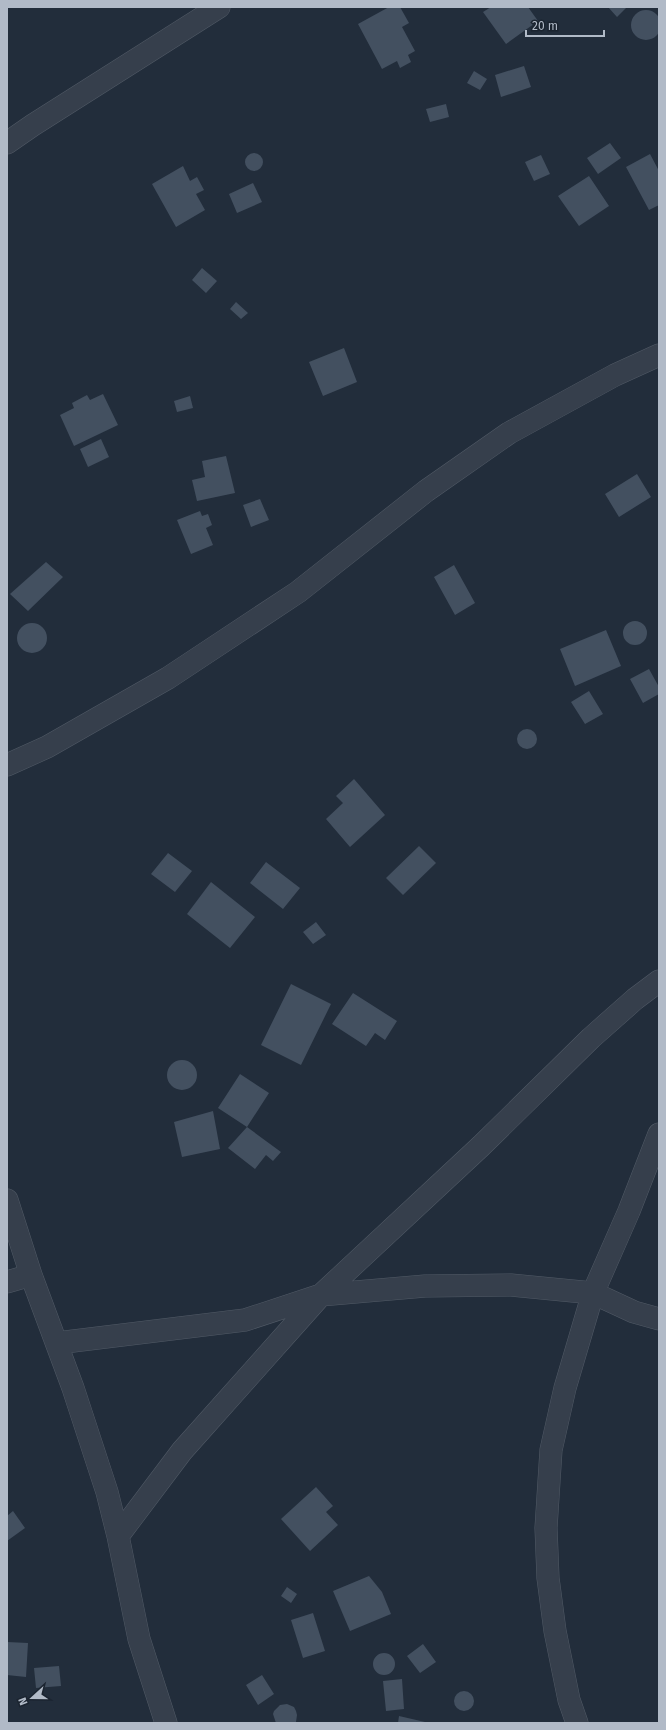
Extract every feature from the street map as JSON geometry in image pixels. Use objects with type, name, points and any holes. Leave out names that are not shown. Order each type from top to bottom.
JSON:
[{"type":"street","points":[[7,143],[219,7]]},
{"type":"street","points":[[7,765],[47,747],[168,678],[298,592],[426,491],[509,433],[609,378],[659,355]]},
{"type":"street","points":[[118,1536],[182,1451],[321,1295],[481,1146],[592,1038],[635,999],[659,980]]},
{"type":"street","points":[[577,1723],[569,1700],[555,1631],[548,1578],[546,1528],[551,1450],[564,1388],[593,1293],[629,1210],[659,1134]]},
{"type":"street","points":[[7,1200],[31,1275],[57,1343],[107,1492],[118,1536],[139,1639],[166,1723]]},
{"type":"street","points":[[7,1282],[31,1275]]},
{"type":"street","points":[[57,1343],[245,1320],[321,1295],[417,1286],[511,1285],[593,1293],[634,1312],[659,1319]]},
{"type":"building","points":[[389,7],[400,7],[409,23],[402,27],[415,51],[408,55],[411,62],[400,68],[397,61],[382,69],[358,24]]},
{"type":"building","points":[[491,7],[528,7],[538,21],[506,44],[483,12]]},
{"type":"building","points":[[608,7],[627,7],[617,17]]},
{"type":"building","points":[[646,10],[656,15],[661,25],[656,35],[646,40],[636,35],[631,25],[636,15]]},
{"type":"building","points":[[524,66],[531,87],[501,97],[495,75]]},
{"type":"building","points":[[474,71],[487,79],[480,90],[467,83]]},
{"type":"building","points":[[446,104],[449,117],[430,122],[426,109]]},
{"type":"building","points":[[610,143],[621,158],[598,174],[587,158]]},
{"type":"building","points":[[254,153],[260,156],[263,162],[260,168],[254,171],[248,168],[245,162],[248,156]]},
{"type":"building","points":[[650,154],[659,171],[659,205],[649,210],[626,167]]},
{"type":"building","points":[[541,155],[550,174],[534,181],[525,162]]},
{"type":"building","points":[[183,166],[190,181],[197,177],[204,190],[196,194],[205,210],[176,227],[152,184]]},
{"type":"building","points":[[589,176],[609,206],[579,226],[558,196]]},
{"type":"building","points":[[253,183],[262,202],[237,213],[229,194]]},
{"type":"building","points":[[202,268],[217,281],[206,293],[192,280]]},
{"type":"building","points":[[236,302],[248,313],[241,319],[230,309]]},
{"type":"building","points":[[344,348],[357,382],[323,396],[309,362]]},
{"type":"building","points":[[103,394],[118,425],[74,446],[60,415],[74,408],[72,403],[87,395],[90,400]]},
{"type":"building","points":[[190,396],[193,408],[177,412],[174,401]]},
{"type":"building","points":[[101,439],[109,457],[88,467],[80,449]]},
{"type":"building","points":[[226,456],[235,493],[197,501],[192,480],[205,477],[202,461]]},
{"type":"building","points":[[637,474],[651,497],[619,517],[605,494]]},
{"type":"building","points":[[260,499],[269,520],[251,527],[243,505]]},
{"type":"building","points":[[200,511],[202,516],[208,514],[212,525],[206,528],[213,545],[191,554],[177,520]]},
{"type":"building","points":[[46,562],[63,577],[28,611],[10,594]]},
{"type":"building","points":[[454,565],[475,603],[455,615],[434,577]]},
{"type":"building","points":[[635,621],[640,622],[646,628],[646,638],[640,644],[635,645],[630,644],[624,638],[623,633],[624,628],[630,622]]},
{"type":"building","points":[[32,623],[42,628],[47,638],[42,648],[32,653],[22,648],[17,638],[22,628]]},
{"type":"building","points":[[606,630],[621,666],[575,686],[560,649]]},
{"type":"building","points":[[649,669],[659,687],[659,694],[643,703],[630,679]]},
{"type":"building","points":[[589,691],[603,714],[585,724],[571,702]]},
{"type":"building","points":[[523,729],[531,729],[537,735],[537,743],[531,749],[523,749],[517,743],[517,735]]},
{"type":"building","points":[[354,779],[385,815],[350,847],[326,819],[343,803],[336,796]]},
{"type":"building","points":[[419,846],[436,863],[403,895],[386,878]]},
{"type":"building","points":[[168,853],[192,871],[175,892],[151,874]]},
{"type":"building","points":[[266,862],[300,888],[283,909],[250,883]]},
{"type":"building","points":[[211,882],[255,917],[230,948],[187,914]]},
{"type":"building","points":[[316,922],[326,935],[313,944],[303,932]]},
{"type":"building","points":[[291,984],[331,1004],[301,1065],[261,1045]]},
{"type":"building","points":[[353,993],[397,1021],[385,1040],[375,1033],[366,1046],[332,1024]]},
{"type":"building","points":[[182,1060],[193,1064],[197,1075],[193,1086],[182,1090],[171,1086],[167,1075],[171,1064]]},
{"type":"building","points":[[240,1074],[269,1093],[247,1127],[218,1108]]},
{"type":"building","points":[[213,1111],[220,1149],[182,1157],[174,1122]]},
{"type":"building","points":[[247,1127],[281,1152],[273,1161],[266,1155],[255,1169],[228,1148]]},
{"type":"building","points":[[316,1487],[333,1506],[326,1512],[338,1525],[310,1551],[281,1519]]},
{"type":"building","points":[[13,1511],[25,1528],[7,1541],[7,1516]]},
{"type":"building","points":[[369,1576],[382,1592],[391,1614],[350,1631],[333,1591]]},
{"type":"building","points":[[287,1587],[297,1594],[291,1603],[281,1596]]},
{"type":"building","points":[[313,1613],[325,1651],[303,1658],[291,1620]]},
{"type":"building","points":[[7,1642],[28,1643],[26,1677],[7,1675]]},
{"type":"building","points":[[423,1644],[436,1662],[420,1673],[407,1656]]},
{"type":"building","points":[[384,1653],[388,1654],[394,1660],[394,1668],[388,1674],[384,1675],[380,1674],[374,1668],[373,1664],[374,1660],[380,1654]]},
{"type":"building","points":[[59,1666],[61,1686],[36,1688],[34,1668]]},
{"type":"building","points":[[262,1675],[274,1694],[258,1705],[246,1685]]},
{"type":"building","points":[[402,1679],[404,1709],[386,1711],[383,1681]]},
{"type":"building","points":[[464,1691],[471,1694],[474,1701],[471,1708],[464,1711],[457,1708],[454,1701],[457,1694]]},
{"type":"building","points":[[287,1704],[294,1707],[296,1711],[296,1722],[276,1723],[273,1714],[274,1711],[280,1705]]},
{"type":"building","points":[[399,1716],[425,1722],[398,1723]]}]
